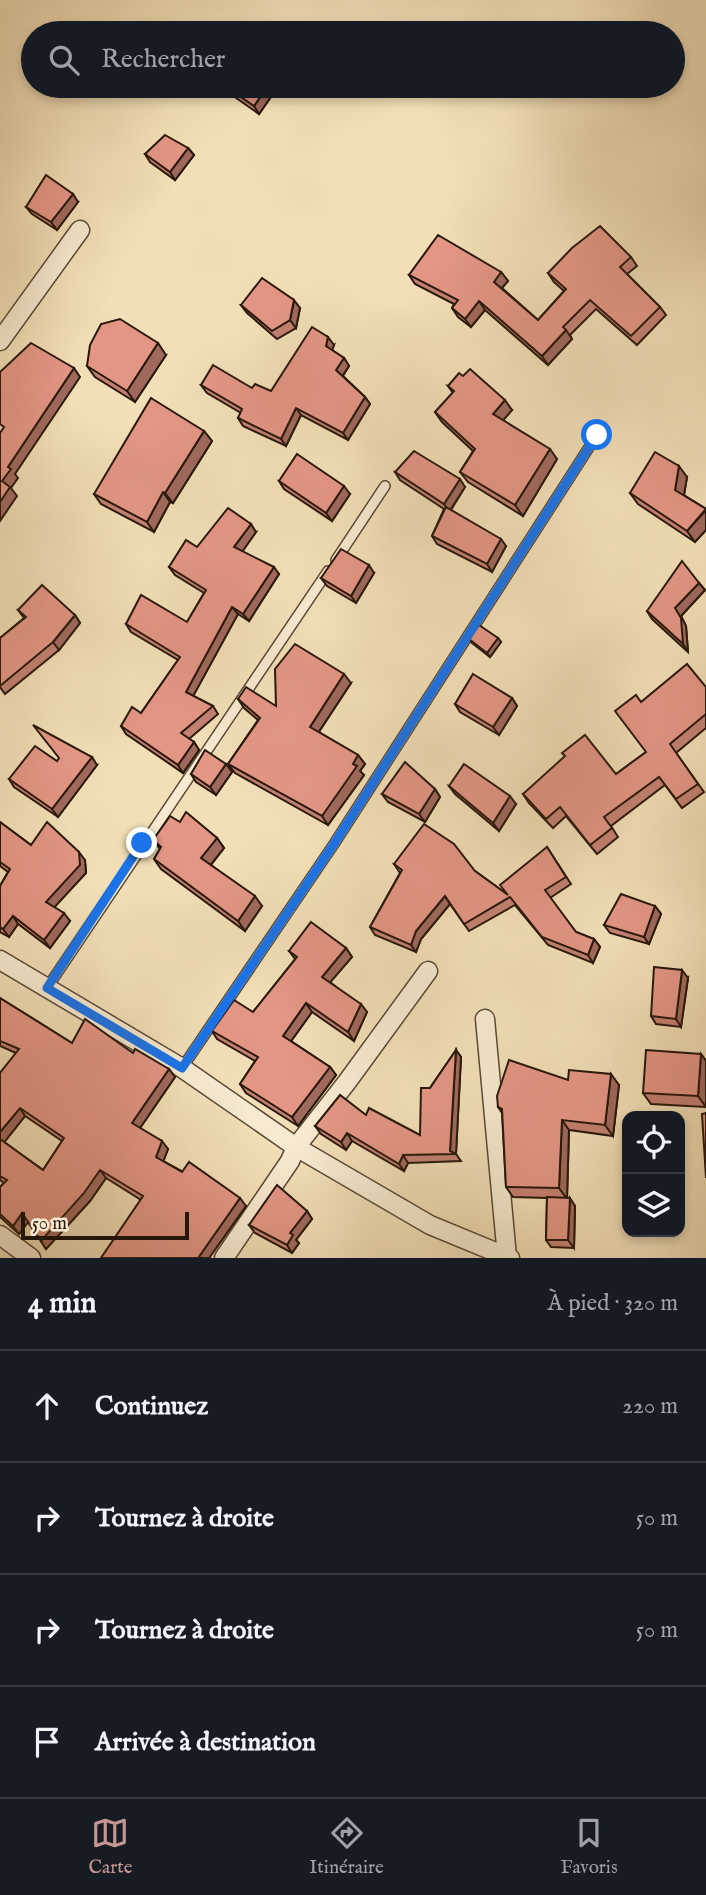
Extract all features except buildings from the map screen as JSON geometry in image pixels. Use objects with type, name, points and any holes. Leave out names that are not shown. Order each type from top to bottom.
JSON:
[{"type":"street","points":[[0,341],[79,230]]},
{"type":"street","points":[[0,960],[182,1068],[296,1147],[430,1224],[509,1258],[485,1019]]},
{"type":"street","points":[[224,1258],[290,1161],[296,1147],[428,971]]},
{"type":"street","points":[[0,1235],[31,1258]]},
{"type":"lane","points":[[182,1068],[334,844],[597,435]]},
{"type":"lane","points":[[47,988],[385,486]]},
{"type":"route","points":[[142,843],[47,988],[182,1068],[334,844],[597,435]]}]
